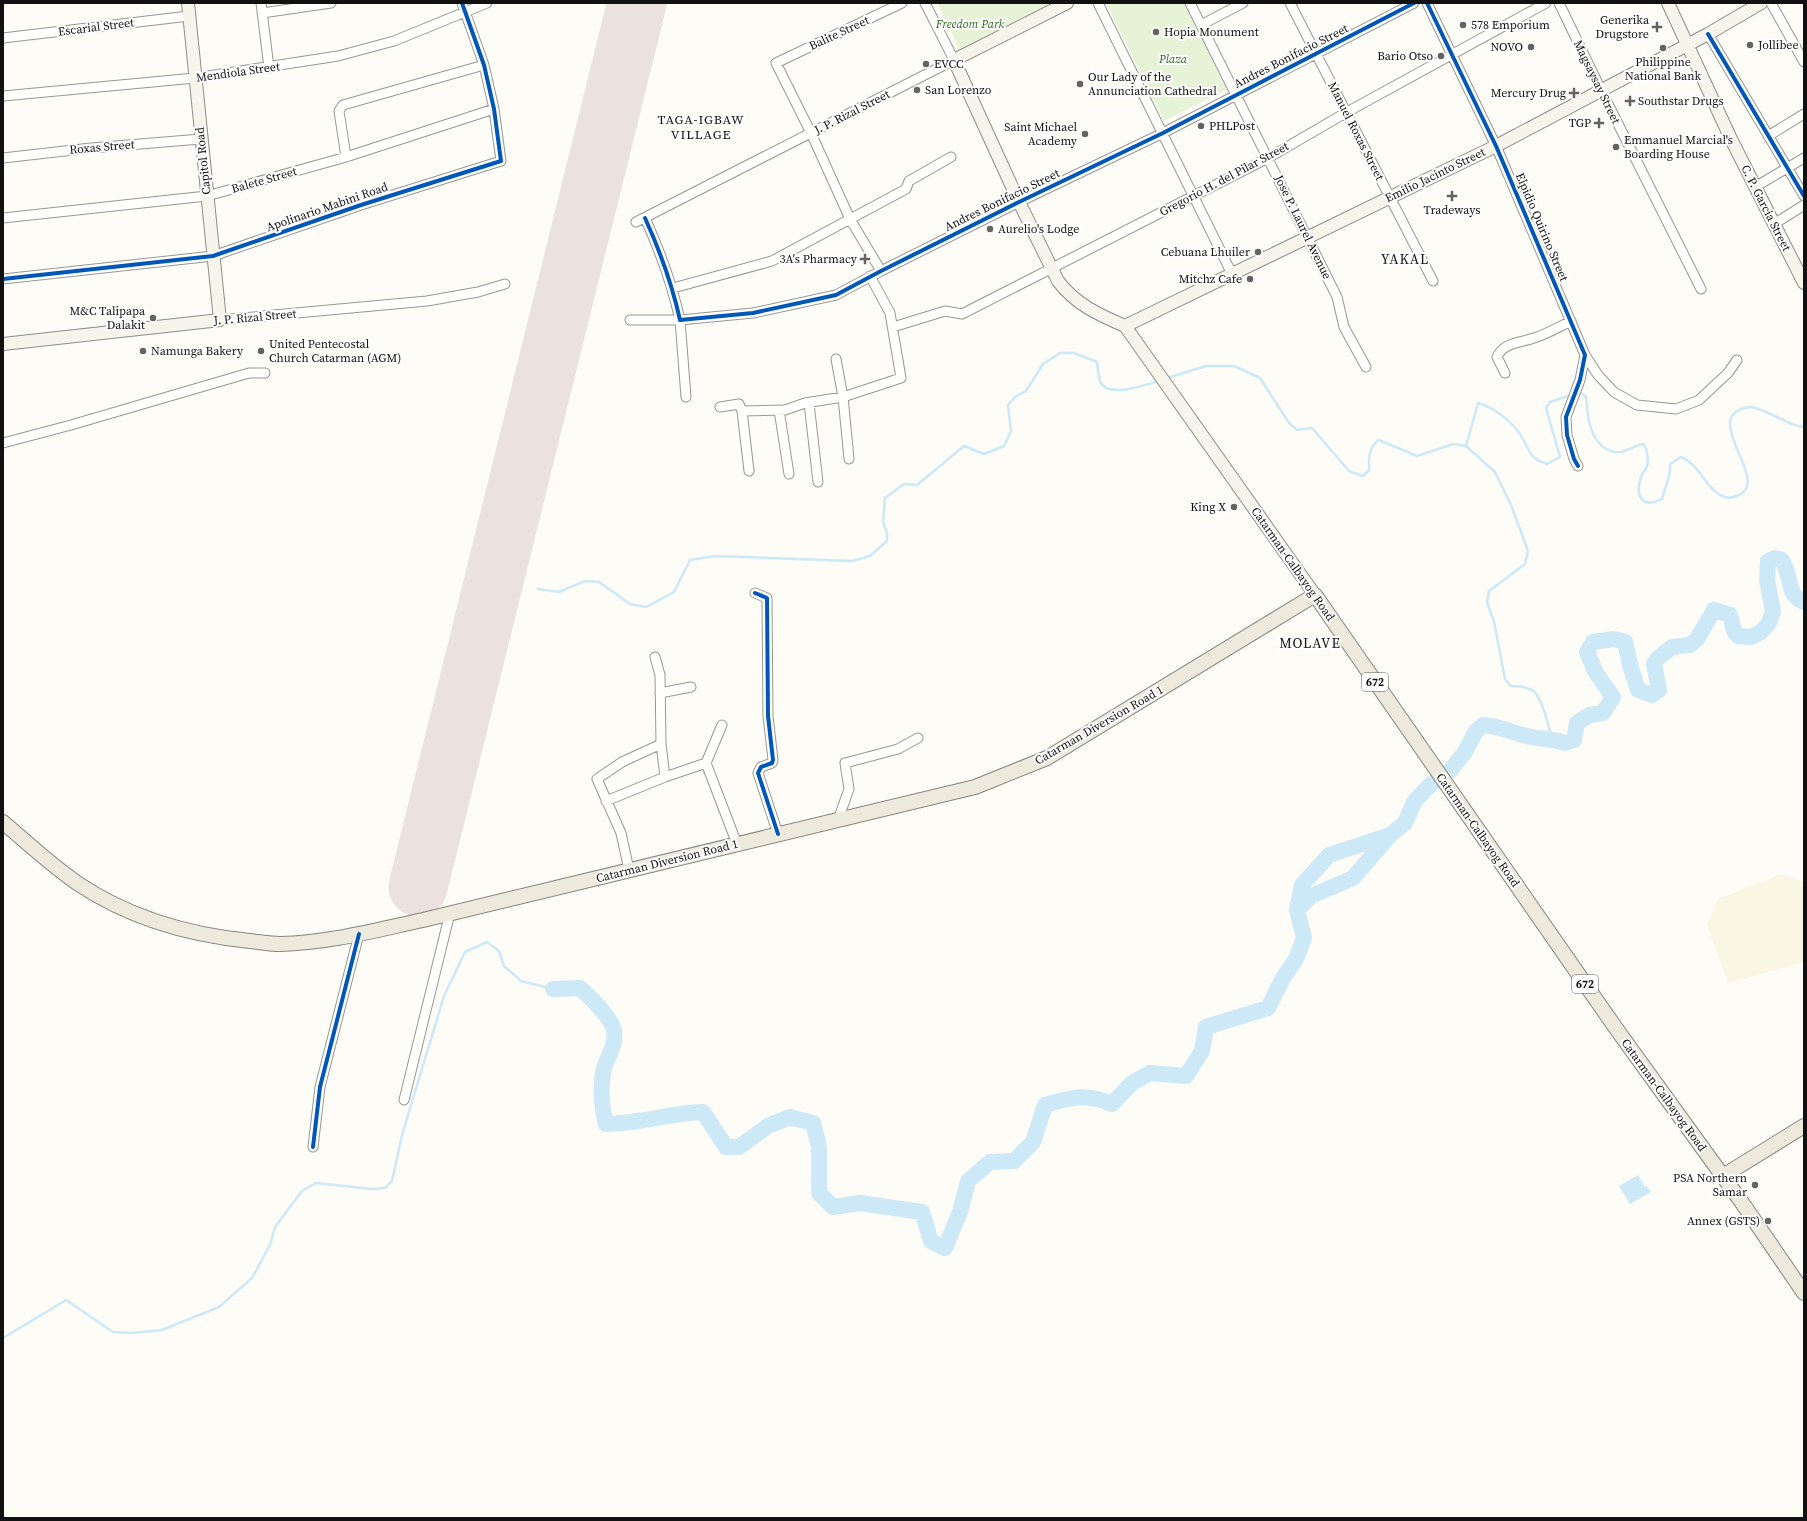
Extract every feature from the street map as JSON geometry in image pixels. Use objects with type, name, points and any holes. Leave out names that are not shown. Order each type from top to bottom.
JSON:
[{"type":"main road","name":"Capitol Road","points":[[188,3],[220,320]]},
{"type":"main road","name":"J. P. Rizal Street","points":[[954,60],[1067,3]]},
{"type":"main road","name":"C. P. Garcia Street","points":[[1668,3],[1687,46],[1804,283]]},
{"type":"main road","name":"Emilio Jacinto Street","points":[[1125,326],[1390,196],[1496,146],[1687,46],[1761,3]]},
{"type":"main road","points":[[954,60],[1051,269],[1065,291],[1076,301],[1100,316],[1125,326]]},
{"type":"main road","name":"J. P. Rizal Street","points":[[3,344],[220,320]]},
{"type":"main road","name":"Catarman-Calbayog Road","points":[[1125,326],[1315,595],[1615,1027],[1723,1176],[1804,1293]]},
{"type":"main road","name":"Catarman Diversion Road 1","points":[[3,822],[38,854],[78,884],[112,903],[149,920],[187,931],[220,938],[280,944],[334,939],[450,913],[975,787],[1047,758],[1315,595]]},
{"type":"main road","points":[[1723,1176],[1804,1126]]},
{"type":"street","points":[[260,3],[268,68]]},
{"type":"street","points":[[262,13],[331,3]]},
{"type":"street","name":"Apolinario Mabini Road","points":[[3,279],[213,256],[361,205],[502,161],[494,110],[484,65],[462,3]]},
{"type":"street","name":"Mendiola Street","points":[[3,96],[195,78],[268,68],[338,56],[394,41],[487,3]]},
{"type":"street","name":"Balite Street","points":[[811,133],[776,63],[902,3]]},
{"type":"street","points":[[925,3],[954,60]]},
{"type":"street","points":[[1098,3],[1232,274]]},
{"type":"street","name":"Jose P. Laurel Avenue","points":[[1190,3],[1337,297],[1344,328],[1366,367]]},
{"type":"street","points":[[1201,24],[1243,3]]},
{"type":"street","name":"Manuel Roxas Street","points":[[1290,3],[1433,281]]},
{"type":"street","name":"Andres Bonifacio Street","points":[[630,320],[680,320],[753,313],[836,295],[881,270],[1163,133],[1414,3]]},
{"type":"street","name":"Elpidio Quirino Street","points":[[1427,3],[1496,146],[1585,355],[1598,375],[1614,392],[1637,405],[1676,409],[1699,400],[1728,373],[1737,360]]},
{"type":"street","name":"Gregorio H. del Pilar Street","points":[[893,327],[945,311],[962,314],[1268,158],[1347,112],[1546,3]]},
{"type":"street","name":"Magsaysay Street","points":[[1559,3],[1701,289]]},
{"type":"street","points":[[1770,3],[1804,62]]},
{"type":"street","name":"Escarial Street","points":[[3,38],[189,16]]},
{"type":"street","points":[[1708,34],[1804,196]]},
{"type":"street","name":"J. P. Rizal Street","points":[[636,222],[954,60]]},
{"type":"street","points":[[346,157],[339,112],[343,105],[484,65]]},
{"type":"street","name":"Balete Street","points":[[3,218],[207,196],[346,157],[494,110]]},
{"type":"street","points":[[1768,136],[1804,114]]},
{"type":"street","points":[[811,133],[850,220],[881,270]]},
{"type":"street","name":"Roxas Street","points":[[3,158],[91,148],[201,139]]},
{"type":"street","points":[[674,288],[772,261],[906,189],[909,181],[951,157]]},
{"type":"street","points":[[1755,186],[1804,158]]},
{"type":"street","points":[[1774,224],[1804,205]]},
{"type":"street","points":[[645,218],[659,248],[674,288],[680,320],[686,397]]},
{"type":"street","points":[[742,411],[784,410],[809,403],[843,397],[900,378],[890,313],[870,276]]},
{"type":"street","name":"J. P. Rizal Street","points":[[220,320],[427,301],[468,295],[505,284]]},
{"type":"street","points":[[1505,373],[1497,357],[1500,350],[1517,341],[1533,338],[1571,321]]},
{"type":"street","points":[[1578,466],[1574,460],[1567,435],[1566,417],[1580,380],[1585,355]]},
{"type":"street","points":[[836,359],[843,397],[849,459]]},
{"type":"street","points":[[3,443],[19,440],[249,373],[265,373]]},
{"type":"street","points":[[809,403],[818,482]]},
{"type":"street","points":[[720,407],[739,404],[742,411],[749,471]]},
{"type":"street","points":[[779,410],[789,474]]},
{"type":"street","points":[[755,593],[767,598],[768,716],[773,760],[772,763],[761,767],[758,773],[778,834]]},
{"type":"street","points":[[655,657],[660,675],[660,744],[665,777]]},
{"type":"street","points":[[660,693],[691,687]]},
{"type":"street","points":[[722,725],[706,764],[737,844]]},
{"type":"street","points":[[838,820],[848,789],[845,763],[898,749],[918,738]]},
{"type":"street","points":[[629,870],[620,833],[597,779],[622,762],[660,744]]},
{"type":"street","points":[[606,801],[665,777],[706,764]]},
{"type":"street","points":[[404,1100],[450,913]]},
{"type":"street","points":[[313,1147],[320,1087],[359,934]]},
{"type":"shaded area","points":[[1781,874],[1804,882],[1804,962],[1728,983],[1707,925],[1718,899]]},
{"type":"green space","name":"Freedom Park","points":[[937,3],[1055,3],[961,52]]},
{"type":"green space","name":"Plaza","points":[[1106,3],[1184,3],[1227,89],[1164,121]]},
{"type":"water","points":[[1638,1175],[1645,1187],[1647,1186],[1651,1192],[1630,1204],[1619,1186]]},
{"type":"waterway","points":[[538,589],[559,592],[585,581],[599,582],[630,604],[646,607],[674,592],[690,560],[715,556],[852,561],[870,556],[887,541],[887,533],[883,522],[885,498],[904,484],[917,485],[964,446],[984,454],[1004,446],[1011,431],[1008,405],[1015,397],[1026,391],[1043,364],[1060,353],[1074,353],[1097,362],[1100,381],[1104,386],[1110,389],[1118,390],[1136,388],[1158,381]]},
{"type":"waterway","points":[[1167,378],[1206,366],[1234,366],[1260,378],[1289,423],[1297,430],[1312,428],[1349,471],[1363,476],[1369,470],[1371,450],[1375,443],[1379,440],[1417,456],[1453,444],[1466,446],[1495,472],[1511,505],[1528,551],[1525,564],[1489,591],[1487,602],[1494,622],[1505,679],[1511,686],[1527,688],[1536,693],[1545,712],[1552,739]]},
{"type":"waterway","points":[[1576,394],[1581,393],[1586,397],[1591,429],[1597,441],[1607,450],[1621,452],[1644,444],[1648,463],[1642,474],[1639,490],[1642,499],[1649,502],[1655,502],[1662,499],[1669,477],[1670,464],[1681,457],[1694,466],[1718,494],[1730,498],[1739,495],[1747,487],[1747,476],[1743,462],[1731,434],[1730,422],[1735,412],[1754,407],[1794,425],[1804,427]]},
{"type":"waterway","points":[[1466,446],[1478,403],[1491,408],[1504,417],[1519,433],[1534,458],[1547,464],[1560,457],[1546,408],[1550,402],[1571,395]]},
{"type":"waterway","points":[[1297,910],[1311,896],[1353,878],[1390,835],[1405,823],[1414,802],[1430,785],[1450,771],[1465,752],[1476,731],[1483,725],[1531,737],[1565,743],[1574,740],[1577,723],[1589,715],[1603,713],[1613,697],[1596,673],[1587,652],[1593,642],[1614,639],[1625,642],[1638,690],[1652,695],[1659,690],[1654,664],[1657,659],[1672,647],[1690,645],[1697,639],[1714,610],[1730,615],[1734,631],[1738,636],[1751,637],[1761,632],[1769,623],[1773,611],[1767,580],[1768,561],[1775,558],[1782,560],[1794,594],[1799,600],[1804,602]]},
{"type":"waterway","points":[[553,989],[580,988],[600,1008],[609,1020],[614,1031],[614,1042],[603,1073],[602,1092],[606,1124],[618,1124],[679,1114],[703,1112],[726,1147],[739,1147],[768,1126],[790,1117],[813,1123],[819,1147],[819,1193],[833,1207],[860,1203],[922,1212],[931,1241],[945,1248],[960,1212],[968,1181],[990,1162],[1014,1161],[1033,1142],[1045,1105],[1078,1097],[1094,1098],[1112,1104],[1132,1083],[1150,1073],[1186,1076],[1202,1051],[1206,1027],[1268,1008],[1283,978],[1296,959],[1304,938],[1297,910],[1302,885],[1329,855],[1390,835]]},
{"type":"waterway","points":[[3,1338],[66,1300],[113,1332],[132,1333],[162,1330],[219,1307],[252,1278],[270,1245],[275,1227],[302,1191],[316,1183],[372,1189],[385,1188],[392,1181],[402,1135],[444,996],[465,952],[487,942],[499,951],[504,966],[521,981],[553,989]]},
{"type":"runway","points":[[418,887],[637,3]]},
{"type":"cycle path","points":[[3,279],[213,256],[361,205],[501,161],[494,109],[484,65],[462,3]]},
{"type":"cycle path","points":[[645,218],[665,268],[680,320],[753,313],[836,295],[1019,202],[1163,133],[1414,3]]},
{"type":"cycle path","points":[[1427,3],[1496,146],[1585,355],[1580,380],[1566,417],[1567,435],[1574,459],[1578,466]]},
{"type":"cycle path","points":[[1708,34],[1804,196]]},
{"type":"cycle path","points":[[755,593],[767,598],[768,716],[773,760],[772,763],[761,767],[758,773],[778,834]]},
{"type":"cycle path","points":[[313,1147],[320,1087],[359,934]]},
{"type":"place","name":"578 Emporium","points":[[1463,25]]},
{"type":"place","name":"Generika Drugstore","points":[[1657,27]]},
{"type":"place","name":"Hopia Monument","points":[[1156,32]]},
{"type":"place","name":"Jollibee","points":[[1750,45]]},
{"type":"place","name":"NOVO","points":[[1531,47]]},
{"type":"place","name":"Philippine National Bank","points":[[1663,48]]},
{"type":"place","name":"Bario Otso","points":[[1441,56]]},
{"type":"place","name":"EVCC","points":[[926,64]]},
{"type":"place","name":"Our Lady of the Annunciation Cathedral","points":[[1080,84]]},
{"type":"place","name":"San Lorenzo","points":[[917,90]]},
{"type":"place","name":"Mercury Drug","points":[[1574,93]]},
{"type":"place","name":"Southstar Drugs","points":[[1630,101]]},
{"type":"place","name":"TGP","points":[[1599,123]]},
{"type":"place","name":"PHLPost","points":[[1201,126]]},
{"type":"place","name":"Saint Michael Academy","points":[[1085,134]]},
{"type":"place","name":"Emmanuel Marcial's Boarding House","points":[[1616,147]]},
{"type":"place","name":"Tradeways","points":[[1452,196]]},
{"type":"place","name":"Aurelio's Lodge","points":[[990,229]]},
{"type":"place","name":"Cebuana Lhuiler","points":[[1258,252]]},
{"type":"place","name":"3A's Pharmacy","points":[[865,259]]},
{"type":"place","name":"Mitchz Cafe","points":[[1250,279]]},
{"type":"place","name":"M&C Talipapa Dalakit","points":[[153,318]]},
{"type":"place","name":"Namunga Bakery","points":[[143,351]]},
{"type":"place","name":"United Pentecostal Church Catarman (AGM)","points":[[261,351]]},
{"type":"place","name":"King X","points":[[1234,507]]},
{"type":"place","name":"PSA Northern Samar","points":[[1755,1185]]},
{"type":"place","name":"Annex (GSTS)","points":[[1768,1221]]},
{"type":"district","name":"TAGA-IGBAW VILLAGE","points":[[701,126]]},
{"type":"district","name":"YAKAL","points":[[1405,259]]},
{"type":"district","name":"MOLAVE","points":[[1310,643]]}]
